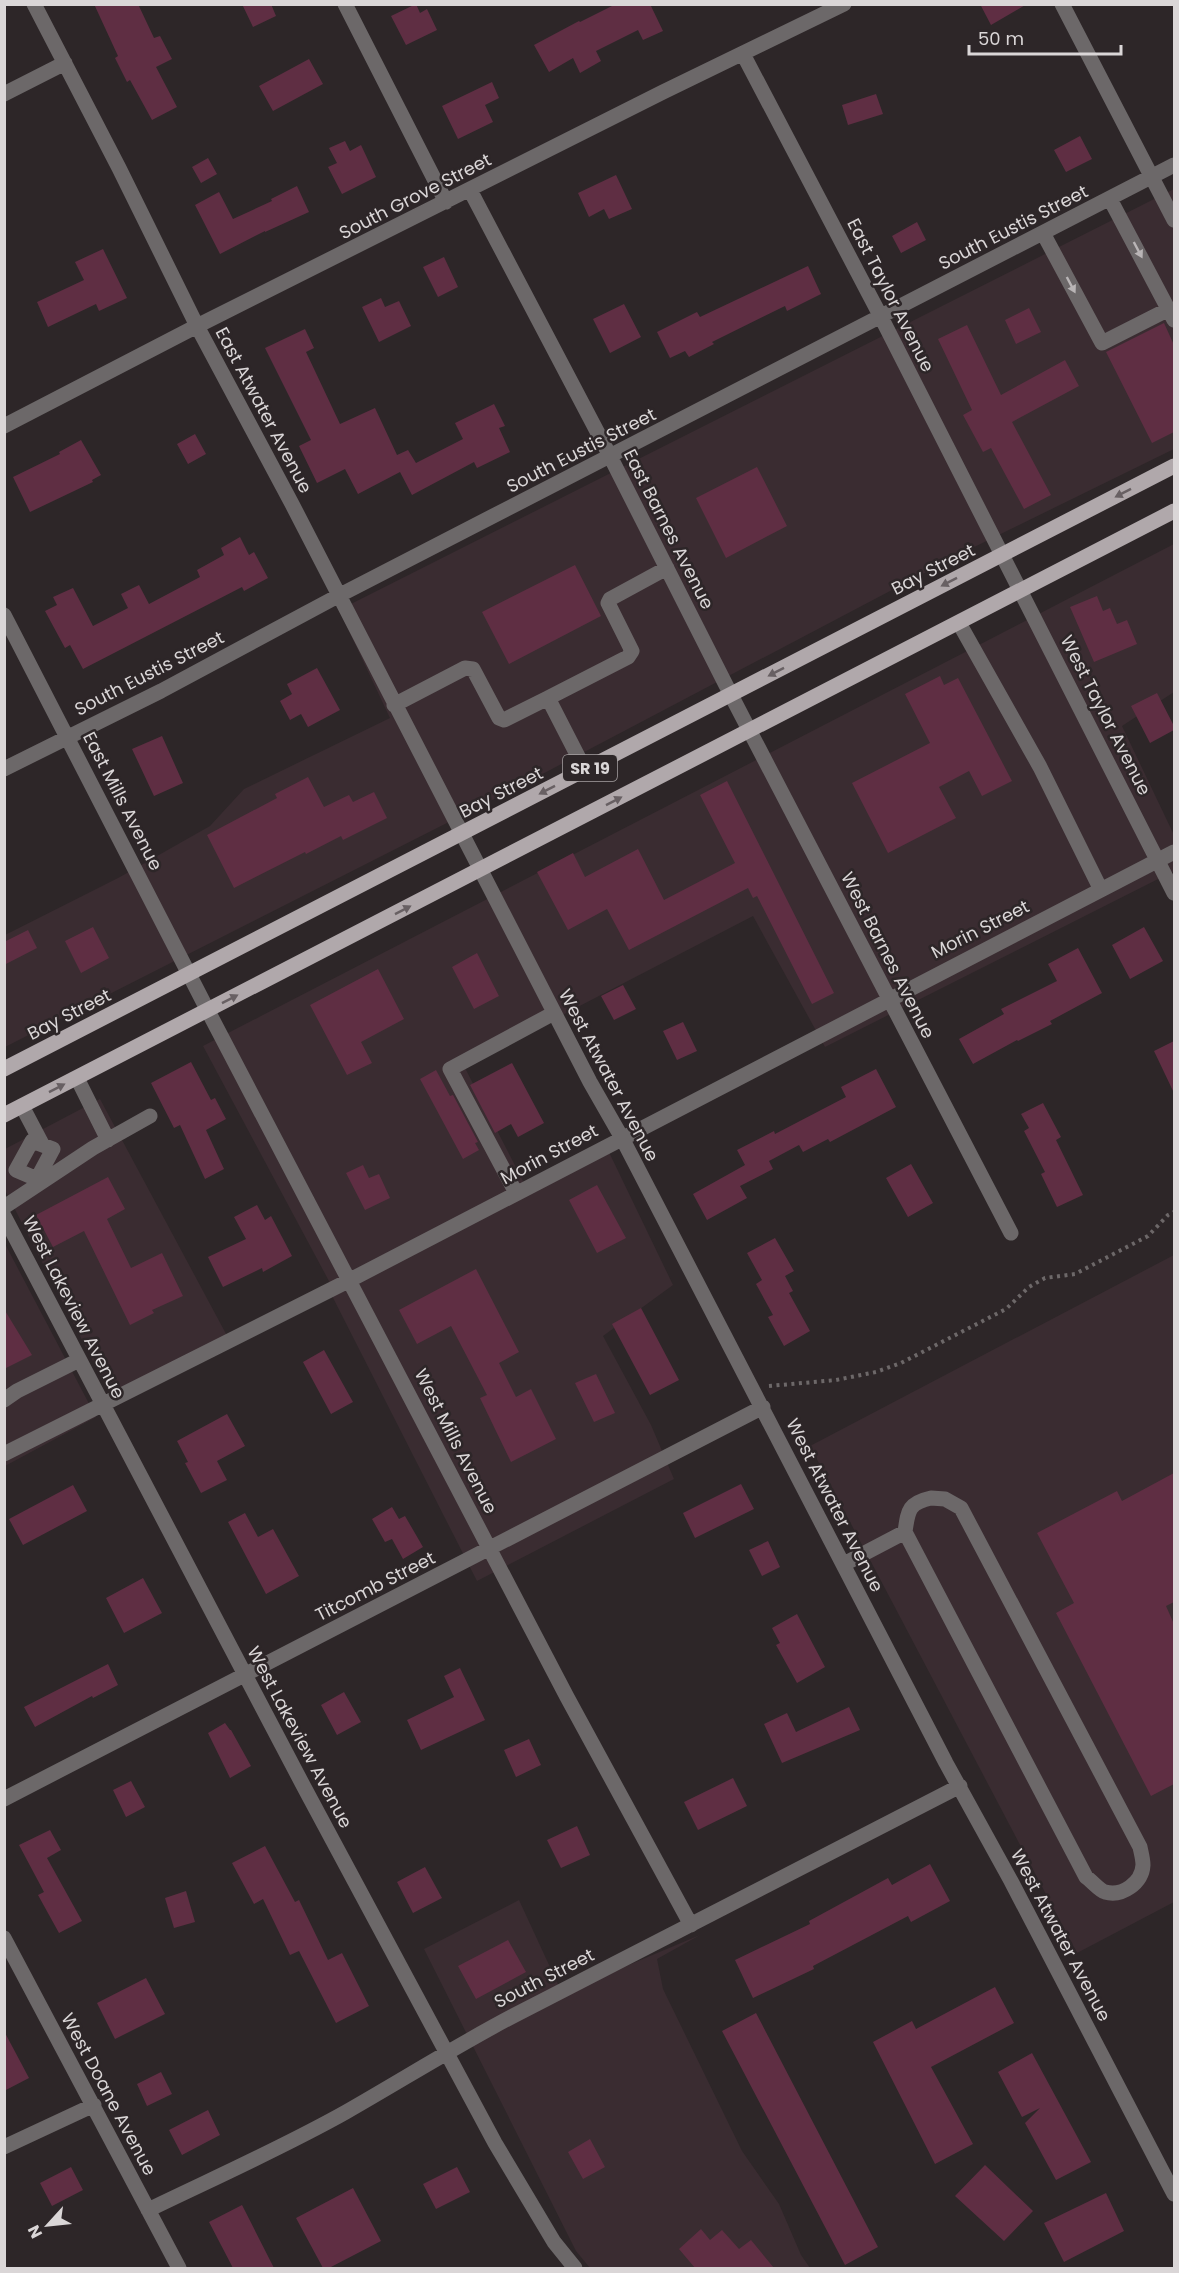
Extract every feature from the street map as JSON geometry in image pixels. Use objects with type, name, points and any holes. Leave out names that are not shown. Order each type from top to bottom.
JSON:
[{"type":"main road","name":"Bay Street","points":[[4,1069],[1174,466]]},
{"type":"main road","name":"SR 19","points":[[4,1115],[1174,511]]},
{"type":"street","name":"East Atwater Avenue","points":[[34,4],[197,326],[292,504],[461,834]]},
{"type":"street","points":[[345,4],[446,202]]},
{"type":"street","name":"South Grove Street","points":[[4,426],[197,326],[844,4]]},
{"type":"street","points":[[1062,4],[1174,220]]},
{"type":"street","name":"East Taylor Avenue","points":[[743,54],[1003,555]]},
{"type":"street","points":[[4,94],[65,63]]},
{"type":"street","name":"South Eustis Street","points":[[4,769],[161,691],[338,596],[1174,165]]},
{"type":"street","name":"East Barnes Avenue","points":[[470,190],[610,456],[731,695]]},
{"type":"street","points":[[1043,233],[1102,343],[1172,314],[1110,199]]},
{"type":"street","name":"West Taylor Avenue","points":[[1003,555],[1174,893]]},
{"type":"street","points":[[394,705],[465,668],[473,669],[499,718],[504,720],[548,698],[628,657],[632,651],[608,603],[610,599],[667,568]]},
{"type":"street","name":"East Mills Avenue","points":[[4,615],[69,737],[189,974]]},
{"type":"street","points":[[959,623],[1040,767],[1101,890]]},
{"type":"street","name":"West Barnes Avenue","points":[[731,695],[1011,1233]]},
{"type":"street","points":[[548,698],[585,770]]},
{"type":"street","name":"West Atwater Avenue","points":[[461,834],[1174,2194]]},
{"type":"street","name":"Morin Street","points":[[5,1453],[350,1280],[1174,852]]},
{"type":"street","name":"West Mills Avenue","points":[[189,974],[691,1925]]},
{"type":"street","points":[[516,1193],[450,1069],[554,1013]]},
{"type":"street","points":[[77,1078],[108,1140]]},
{"type":"street","points":[[22,1106],[42,1144],[32,1141],[16,1170],[24,1174],[23,1195]]},
{"type":"street","points":[[4,1207],[108,1140],[150,1116]]},
{"type":"street","name":"West Lakeview Avenue","points":[[4,1216],[244,1674],[495,2143],[554,2242],[575,2268]]},
{"type":"street","points":[[4,1400],[17,1391],[79,1360]]},
{"type":"street","name":"Titcomb Street","points":[[4,1799],[763,1407]]},
{"type":"street","points":[[945,1498],[961,1509],[1140,1846],[1143,1866],[1140,1878],[1131,1888],[1121,1892],[1105,1892],[1086,1877],[904,1532],[908,1512],[918,1501],[945,1498]]},
{"type":"street","points":[[844,1564],[904,1532]]},
{"type":"street","name":"South Street","points":[[148,2210],[272,2151],[346,2112],[446,2052],[960,1786]]},
{"type":"street","name":"West Doane Avenue","points":[[4,1938],[178,2268]]},
{"type":"street","points":[[4,2147],[94,2105]]},
{"type":"path","points":[[754,1390],[770,1386],[836,1380],[876,1372],[901,1363],[1006,1309],[1029,1287],[1045,1278],[1074,1274],[1148,1236],[1168,1215],[1174,1212]]},
{"type":"shaded area","points":[[1174,189],[1174,449],[964,552],[514,789],[5,1047],[5,935],[120,877],[210,826],[244,789],[390,718],[339,610]]},
{"type":"shaded area","points":[[1174,544],[1174,692],[1122,726],[1174,835],[1174,871],[825,1047],[753,916],[464,1066],[524,1183],[606,1146],[673,1285],[603,1336],[651,1425],[674,1479],[477,1581],[327,1286],[330,1283],[203,1046]]},
{"type":"shaded area","points":[[100,1099],[232,1345],[116,1406],[5,1190],[5,1149]]},
{"type":"shaded area","points":[[4,1242],[96,1417],[5,1466],[4,1466]]},
{"type":"shaded area","points":[[1174,1255],[1174,1902],[1077,1953],[810,1446]]},
{"type":"shaded area","points":[[519,1900],[562,1993],[700,1935],[657,1959],[663,1989],[742,2151],[779,2204],[801,2255],[810,2268],[590,2268],[576,2251],[424,1949]]},
{"type":"building","points":[[94,4],[138,4],[154,38],[160,36],[172,59],[156,67],[177,107],[152,120],[130,80],[127,82],[115,58],[118,56]]},
{"type":"building","points":[[242,4],[271,4],[276,16],[253,27]]},
{"type":"building","points":[[416,4],[420,13],[427,9],[437,30],[406,45],[391,16]]},
{"type":"building","points":[[616,4],[650,4],[663,31],[643,40],[638,30],[596,51],[601,61],[580,73],[573,58],[549,72],[534,45]]},
{"type":"building","points":[[980,4],[1027,4],[991,25]]},
{"type":"building","points":[[309,59],[323,84],[273,111],[259,86]]},
{"type":"building","points":[[492,82],[499,98],[485,105],[493,122],[458,139],[442,106]]},
{"type":"building","points":[[876,94],[883,114],[848,125],[842,105]]},
{"type":"building","points":[[1080,136],[1092,159],[1066,172],[1054,150]]},
{"type":"building","points":[[345,141],[350,151],[361,145],[376,177],[342,194],[328,167],[337,163],[329,148]]},
{"type":"building","points":[[208,158],[217,174],[201,183],[192,167]]},
{"type":"building","points":[[616,175],[632,209],[609,219],[604,209],[589,217],[578,193]]},
{"type":"building","points":[[297,186],[309,212],[220,254],[195,205],[219,192],[233,219],[272,201],[271,199]]},
{"type":"building","points":[[917,222],[926,240],[901,253],[892,236]]},
{"type":"building","points":[[103,249],[127,298],[99,311],[96,304],[48,327],[37,302],[84,280],[75,262]]},
{"type":"building","points":[[444,257],[458,287],[438,297],[423,267]]},
{"type":"building","points":[[808,266],[821,294],[787,311],[785,306],[712,342],[714,344],[689,357],[685,351],[670,358],[657,332],[697,312],[700,317]]},
{"type":"building","points":[[381,298],[385,307],[399,301],[411,326],[379,342],[362,307]]},
{"type":"building","points":[[624,304],[641,337],[610,353],[593,319]]},
{"type":"building","points":[[1029,308],[1041,332],[1016,344],[1005,320]]},
{"type":"building","points":[[1164,323],[1174,345],[1174,432],[1152,443],[1106,352]]},
{"type":"building","points":[[967,325],[1001,395],[1065,360],[1079,386],[1012,422],[1051,495],[1024,509],[991,448],[983,452],[963,415],[972,410],[938,339]]},
{"type":"building","points":[[305,329],[314,348],[306,352],[340,424],[375,408],[397,455],[408,450],[416,463],[463,439],[455,423],[494,404],[505,426],[499,428],[510,452],[477,468],[474,462],[412,495],[400,472],[358,494],[345,469],[317,483],[299,446],[311,440],[265,348]]},
{"type":"building","points":[[195,434],[206,454],[188,464],[177,444]]},
{"type":"building","points":[[81,440],[101,475],[92,480],[93,482],[30,512],[13,477],[60,454],[59,452]]},
{"type":"building","points":[[757,467],[787,526],[726,558],[696,498]]},
{"type":"building","points":[[240,537],[249,555],[254,552],[268,578],[244,591],[242,587],[83,669],[70,645],[65,648],[45,611],[57,605],[53,597],[73,588],[93,626],[128,608],[121,594],[139,585],[149,604],[200,577],[197,570],[224,555],[221,548]]},
{"type":"building","points":[[575,565],[601,616],[509,664],[482,612]]},
{"type":"building","points":[[1097,596],[1103,611],[1110,608],[1117,624],[1127,620],[1137,644],[1094,662],[1070,607]]},
{"type":"building","points":[[317,668],[340,710],[308,727],[301,714],[290,720],[280,701],[292,694],[287,684]]},
{"type":"building","points":[[940,676],[944,685],[958,678],[1012,781],[982,796],[969,771],[939,787],[956,818],[888,853],[852,783],[930,743],[905,694]]},
{"type":"building","points":[[1157,693],[1174,730],[1150,743],[1131,706]]},
{"type":"building","points":[[162,736],[183,783],[154,796],[132,749]]},
{"type":"building","points":[[308,777],[324,807],[349,795],[353,802],[374,792],[387,818],[343,840],[341,836],[306,854],[305,852],[234,888],[207,835],[277,798],[275,794]]},
{"type":"building","points":[[727,781],[834,993],[812,1004],[757,896],[753,898],[748,888],[629,950],[607,909],[568,930],[537,872],[573,853],[585,877],[638,849],[664,900],[735,863],[700,795]]},
{"type":"building","points":[[93,927],[109,958],[81,973],[65,941]]},
{"type":"building","points":[[1144,927],[1163,961],[1130,979],[1112,945]]},
{"type":"building","points":[[28,930],[37,948],[4,965],[4,942]]},
{"type":"building","points":[[1078,948],[1102,993],[1050,1021],[1052,1024],[973,1064],[959,1039],[1004,1014],[1001,1009],[1057,981],[1048,964]]},
{"type":"building","points":[[477,953],[499,996],[474,1009],[452,967]]},
{"type":"building","points":[[378,969],[404,1019],[361,1042],[372,1063],[347,1075],[310,1005]]},
{"type":"building","points":[[623,985],[636,1009],[614,1020],[601,996]]},
{"type":"building","points":[[683,1022],[697,1051],[677,1060],[663,1031]]},
{"type":"building","points":[[1174,1041],[1174,1093],[1154,1051]]},
{"type":"building","points":[[191,1062],[211,1100],[215,1098],[226,1119],[206,1130],[224,1169],[205,1179],[180,1125],[174,1128],[151,1083]]},
{"type":"building","points":[[512,1063],[544,1123],[518,1137],[511,1124],[495,1133],[470,1085]]},
{"type":"building","points":[[876,1069],[896,1107],[830,1142],[828,1139],[803,1152],[799,1145],[769,1161],[773,1169],[740,1186],[747,1198],[707,1220],[693,1194],[745,1165],[737,1150],[774,1131],[775,1134],[846,1097],[841,1087]]},
{"type":"building","points":[[436,1070],[450,1096],[453,1095],[478,1142],[475,1143],[479,1150],[463,1159],[420,1079]]},
{"type":"building","points":[[1043,1103],[1061,1137],[1056,1140],[1083,1195],[1057,1207],[1041,1174],[1045,1172],[1024,1131],[1029,1128],[1021,1114]]},
{"type":"building","points":[[911,1164],[933,1203],[908,1217],[886,1178]]},
{"type":"building","points":[[363,1165],[369,1178],[379,1174],[390,1198],[365,1210],[346,1173]]},
{"type":"building","points":[[108,1177],[125,1209],[107,1219],[131,1268],[162,1253],[183,1296],[152,1310],[154,1313],[130,1325],[84,1231],[53,1247],[36,1215]]},
{"type":"building","points":[[597,1185],[626,1238],[597,1253],[569,1200]]},
{"type":"building","points":[[257,1205],[265,1220],[271,1216],[292,1256],[263,1272],[262,1268],[223,1287],[208,1257],[246,1239],[234,1217]]},
{"type":"building","points":[[775,1238],[794,1271],[785,1276],[793,1291],[789,1293],[810,1331],[784,1346],[768,1317],[773,1315],[756,1284],[762,1280],[747,1253]]},
{"type":"building","points":[[476,1269],[519,1352],[499,1363],[516,1397],[531,1389],[556,1439],[511,1462],[480,1398],[487,1395],[451,1326],[417,1344],[399,1310]]},
{"type":"building","points":[[641,1308],[679,1380],[650,1395],[612,1324]]},
{"type":"building","points":[[4,1309],[32,1355],[4,1369]]},
{"type":"building","points":[[324,1350],[353,1402],[331,1414],[303,1362]]},
{"type":"building","points":[[596,1374],[615,1413],[594,1422],[575,1383]]},
{"type":"building","points":[[227,1414],[245,1446],[217,1461],[227,1480],[201,1493],[185,1463],[188,1462],[177,1441]]},
{"type":"building","points":[[1174,1473],[1174,1602],[1166,1606],[1174,1624],[1174,1784],[1151,1796],[1056,1613],[1074,1603],[1037,1533],[1117,1491],[1122,1501]]},
{"type":"building","points":[[741,1484],[754,1509],[695,1538],[683,1513]]},
{"type":"building","points":[[73,1485],[87,1511],[23,1545],[9,1519]]},
{"type":"building","points":[[392,1507],[399,1519],[405,1516],[423,1547],[403,1559],[392,1539],[385,1542],[372,1519]]},
{"type":"building","points":[[245,1513],[258,1537],[273,1529],[299,1576],[266,1594],[228,1522]]},
{"type":"building","points":[[768,1541],[780,1567],[762,1576],[749,1550]]},
{"type":"building","points":[[143,1578],[162,1613],[124,1633],[106,1598]]},
{"type":"building","points":[[797,1614],[825,1667],[797,1683],[776,1645],[780,1643],[772,1628]]},
{"type":"building","points":[[108,1664],[118,1685],[93,1698],[92,1696],[35,1727],[24,1707]]},
{"type":"building","points":[[460,1668],[485,1720],[421,1750],[407,1720],[454,1697],[444,1676]]},
{"type":"building","points":[[344,1692],[361,1722],[337,1735],[321,1705]]},
{"type":"building","points":[[849,1707],[860,1730],[782,1763],[764,1724],[787,1713],[796,1732]]},
{"type":"building","points":[[225,1723],[251,1766],[230,1778],[208,1733]]},
{"type":"building","points":[[529,1739],[541,1765],[516,1777],[504,1750]]},
{"type":"building","points":[[733,1778],[747,1806],[698,1830],[684,1802]]},
{"type":"building","points":[[131,1781],[145,1807],[126,1817],[113,1790]]},
{"type":"building","points":[[577,1826],[590,1855],[561,1868],[547,1840]]},
{"type":"building","points":[[50,1830],[61,1850],[47,1858],[82,1921],[59,1933],[38,1895],[44,1892],[19,1845]]},
{"type":"building","points":[[265,1846],[295,1902],[299,1900],[328,1960],[342,1953],[369,2006],[336,2023],[299,1951],[290,1955],[263,1899],[254,1904],[232,1863]]},
{"type":"building","points":[[930,1864],[950,1901],[911,1922],[908,1916],[813,1966],[814,1969],[753,1998],[735,1960],[810,1924],[809,1921],[888,1878],[892,1885]]},
{"type":"building","points":[[425,1867],[442,1898],[413,1913],[397,1882]]},
{"type":"building","points":[[186,1891],[195,1922],[174,1928],[165,1898]]},
{"type":"building","points":[[508,1940],[526,1972],[476,1999],[458,1966]]},
{"type":"building","points":[[146,1978],[165,2014],[115,2039],[97,2003]]},
{"type":"building","points":[[995,1987],[1014,2023],[931,2067],[973,2144],[935,2164],[873,2042],[912,2021],[916,2029]]},
{"type":"building","points":[[756,2013],[878,2247],[845,2265],[722,2031]]},
{"type":"building","points":[[4,2031],[29,2078],[4,2091]]},
{"type":"building","points":[[1032,2053],[1091,2162],[1056,2180],[1025,2123],[1040,2108],[1022,2117],[998,2072]]},
{"type":"building","points":[[161,2072],[172,2094],[147,2106],[137,2084]]},
{"type":"building","points":[[208,2110],[220,2135],[182,2155],[169,2130]]},
{"type":"building","points":[[590,2139],[605,2167],[583,2179],[568,2152]]},
{"type":"building","points":[[985,2165],[1033,2211],[1004,2241],[955,2196]]},
{"type":"building","points":[[71,2167],[83,2190],[52,2206],[40,2183]]},
{"type":"building","points":[[457,2167],[470,2192],[436,2209],[423,2184]]},
{"type":"building","points":[[353,2188],[381,2241],[329,2268],[323,2268],[296,2218]]},
{"type":"building","points":[[1106,2193],[1124,2231],[1064,2262],[1044,2223]]},
{"type":"building","points":[[242,2205],[274,2268],[233,2268],[209,2222]]},
{"type":"building","points":[[701,2229],[710,2240],[722,2230],[739,2249],[751,2240],[774,2268],[695,2268],[679,2249]]}]
